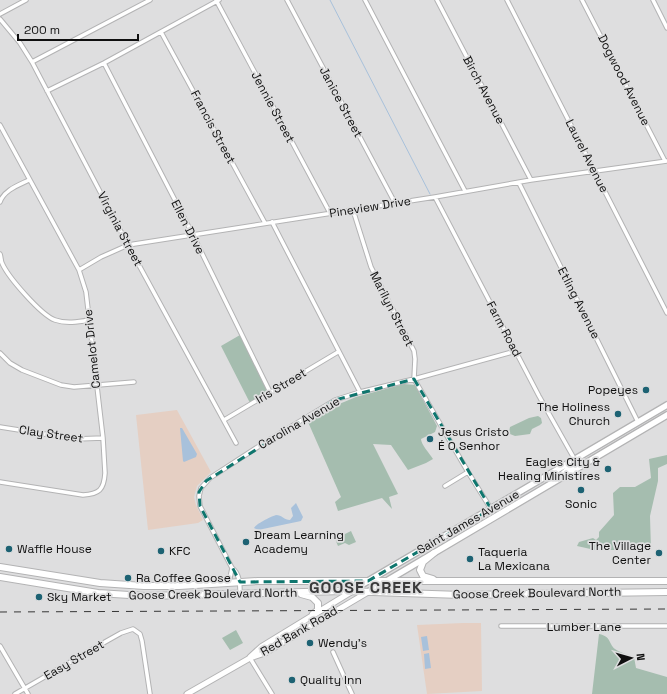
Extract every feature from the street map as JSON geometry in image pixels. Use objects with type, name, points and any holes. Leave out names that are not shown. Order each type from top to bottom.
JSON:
[{"type":"highway","points":[[434,552],[423,562],[420,567],[421,574],[429,578],[443,581]]},
{"type":"highway","points":[[0,567],[100,583],[179,586],[240,582],[667,581]]},
{"type":"highway","name":"Goose Creek Boulevard North","points":[[0,577],[98,593],[153,596],[292,592],[368,592],[462,595],[667,592]]},
{"type":"highway","points":[[292,592],[312,597],[316,600],[318,607],[313,614]]},
{"type":"main road","name":"Saint James Avenue","points":[[351,592],[667,405]]},
{"type":"main road","name":"Saint James Avenue","points":[[368,592],[667,415]]},
{"type":"main road","points":[[624,440],[638,427],[638,422]]},
{"type":"main road","points":[[561,478],[564,472],[573,465],[575,460]]},
{"type":"main road","name":"Red Bank Road","points":[[250,658],[261,647],[351,592]]},
{"type":"main road","name":"Red Bank Road","points":[[187,694],[250,658],[265,653],[368,592]]},
{"type":"street","points":[[0,14],[26,0]]},
{"type":"street","points":[[32,62],[150,0]]},
{"type":"street","points":[[46,91],[104,63],[218,0]]},
{"type":"street","name":"Jennie Street","points":[[218,0],[330,213]]},
{"type":"street","name":"Janice Street","points":[[287,0],[395,203]]},
{"type":"street","points":[[365,0],[464,191]]},
{"type":"street","name":"Birch Avenue","points":[[437,0],[531,180]]},
{"type":"street","name":"Laurel Avenue","points":[[507,0],[667,313]]},
{"type":"street","name":"Dogwood Avenue","points":[[582,0],[666,161]]},
{"type":"street","points":[[652,0],[667,28]]},
{"type":"street","name":"Virginia Street","points":[[0,19],[20,43],[32,62],[128,245],[236,443]]},
{"type":"street","name":"Francis Street","points":[[162,32],[265,223]]},
{"type":"street","name":"Ellen Drive","points":[[104,63],[193,236],[270,392]]},
{"type":"street","name":"Camelot Drive","points":[[0,125],[79,270],[86,292],[102,438],[104,482],[100,490],[93,494],[83,495],[0,482]]},
{"type":"street","points":[[0,136],[5,134]]},
{"type":"street","name":"Pineview Drive","points":[[79,270],[101,257],[128,245],[435,197],[531,180],[666,161]]},
{"type":"street","points":[[0,202],[1,198],[12,188],[30,180]]},
{"type":"street","name":"Etling Avenue","points":[[519,183],[638,422]]},
{"type":"street","name":"Farm Road","points":[[435,197],[539,396],[575,460]]},
{"type":"street","name":"Marilyn Street","points":[[354,210],[371,267],[414,351],[416,359],[414,379]]},
{"type":"street","points":[[272,222],[360,392]]},
{"type":"street","points":[[0,254],[2,263],[15,283],[45,314],[54,320],[62,322],[73,323],[89,320]]},
{"type":"street","name":"Carolina Avenue","points":[[240,593],[240,582],[235,570],[232,568],[200,506],[199,492],[210,478],[267,441],[335,400],[516,351]]},
{"type":"street","name":"Iris Street","points":[[224,420],[338,352]]},
{"type":"street","points":[[0,354],[10,363],[22,370],[61,385],[74,387],[134,382]]},
{"type":"street","points":[[414,379],[491,509]]},
{"type":"street","name":"Clay Street","points":[[0,427],[76,439],[102,438]]},
{"type":"street","points":[[445,486],[468,472]]},
{"type":"street","points":[[228,583],[232,568]]},
{"type":"street","name":"Lumber Lane","points":[[501,626],[667,626]]},
{"type":"street","name":"Easy Street","points":[[15,694],[121,633],[134,629],[140,634],[142,641],[150,694]]},
{"type":"street","points":[[0,646],[28,694]]},
{"type":"street","points":[[333,652],[352,694]]},
{"type":"street","points":[[250,658],[272,694]]},
{"type":"highlighted area","points":[[414,379],[491,509],[368,581],[240,582],[200,506],[199,492],[206,481],[335,400]]},
{"type":"shaded area","points":[[177,410],[211,472],[197,486],[194,497],[203,520],[198,523],[148,530],[136,415]]},
{"type":"shaded area","points":[[481,623],[482,691],[427,694],[417,625]]},
{"type":"green space","points":[[240,335],[267,390],[267,392],[250,403],[221,346]]},
{"type":"green space","points":[[404,384],[415,385],[437,426],[435,432],[421,439],[433,459],[408,470],[391,445],[373,444],[398,494],[389,497],[392,509],[382,498],[338,511],[335,502],[341,497],[308,422],[332,407],[356,397]]},
{"type":"green space","points":[[538,416],[541,418],[542,423],[532,429],[530,434],[515,436],[510,434],[510,427],[529,418]]},
{"type":"green space","points":[[667,455],[667,464],[658,468],[658,481],[650,516],[651,550],[595,550],[577,546],[579,542],[593,538],[596,540],[599,537],[599,532],[614,515],[613,493],[620,487],[635,487],[651,478],[649,459]]},
{"type":"green space","points":[[351,531],[356,542],[349,545],[345,543],[338,546],[335,539]]},
{"type":"green space","points":[[236,630],[243,643],[230,650],[222,638]]},
{"type":"green space","points":[[599,634],[608,638],[613,647],[617,650],[634,657],[636,668],[667,677],[667,694],[592,694]]},
{"type":"water","points":[[180,428],[182,428],[197,454],[196,457],[184,462],[183,461]]},
{"type":"water","points":[[296,503],[303,517],[301,521],[258,530],[254,528],[260,523],[276,515],[290,520],[293,516],[291,508]]},
{"type":"water","points":[[427,636],[429,650],[423,651],[421,637]]},
{"type":"water","points":[[429,653],[431,668],[425,669],[424,654]]},
{"type":"waterway","points":[[330,0],[430,194]]},
{"type":"railway","points":[[0,612],[667,609]]},
{"type":"place","name":"Popeyes","points":[[646,390]]},
{"type":"place","name":"The Holiness Church","points":[[618,414]]},
{"type":"place","name":"Jesus Cristo É O Senhor","points":[[430,439]]},
{"type":"place","name":"Eagles City & Healing Ministires","points":[[608,469]]},
{"type":"place","name":"Sonic","points":[[581,490]]},
{"type":"place","name":"Dream Learning Academy","points":[[246,542]]},
{"type":"place","name":"Waffle House","points":[[9,549]]},
{"type":"place","name":"KFC","points":[[161,551]]},
{"type":"place","name":"The Village Center","points":[[659,553]]},
{"type":"place","name":"Taqueria La Mexicana","points":[[470,559]]},
{"type":"place","name":"Ra Coffee Goose","points":[[128,578]]},
{"type":"place","name":"Sky Market","points":[[39,597]]},
{"type":"place","name":"Wendy's","points":[[310,643]]},
{"type":"place","name":"Quality Inn","points":[[292,680]]},
{"type":"district","name":"GOOSE CREEK","points":[[366,587]]}]
